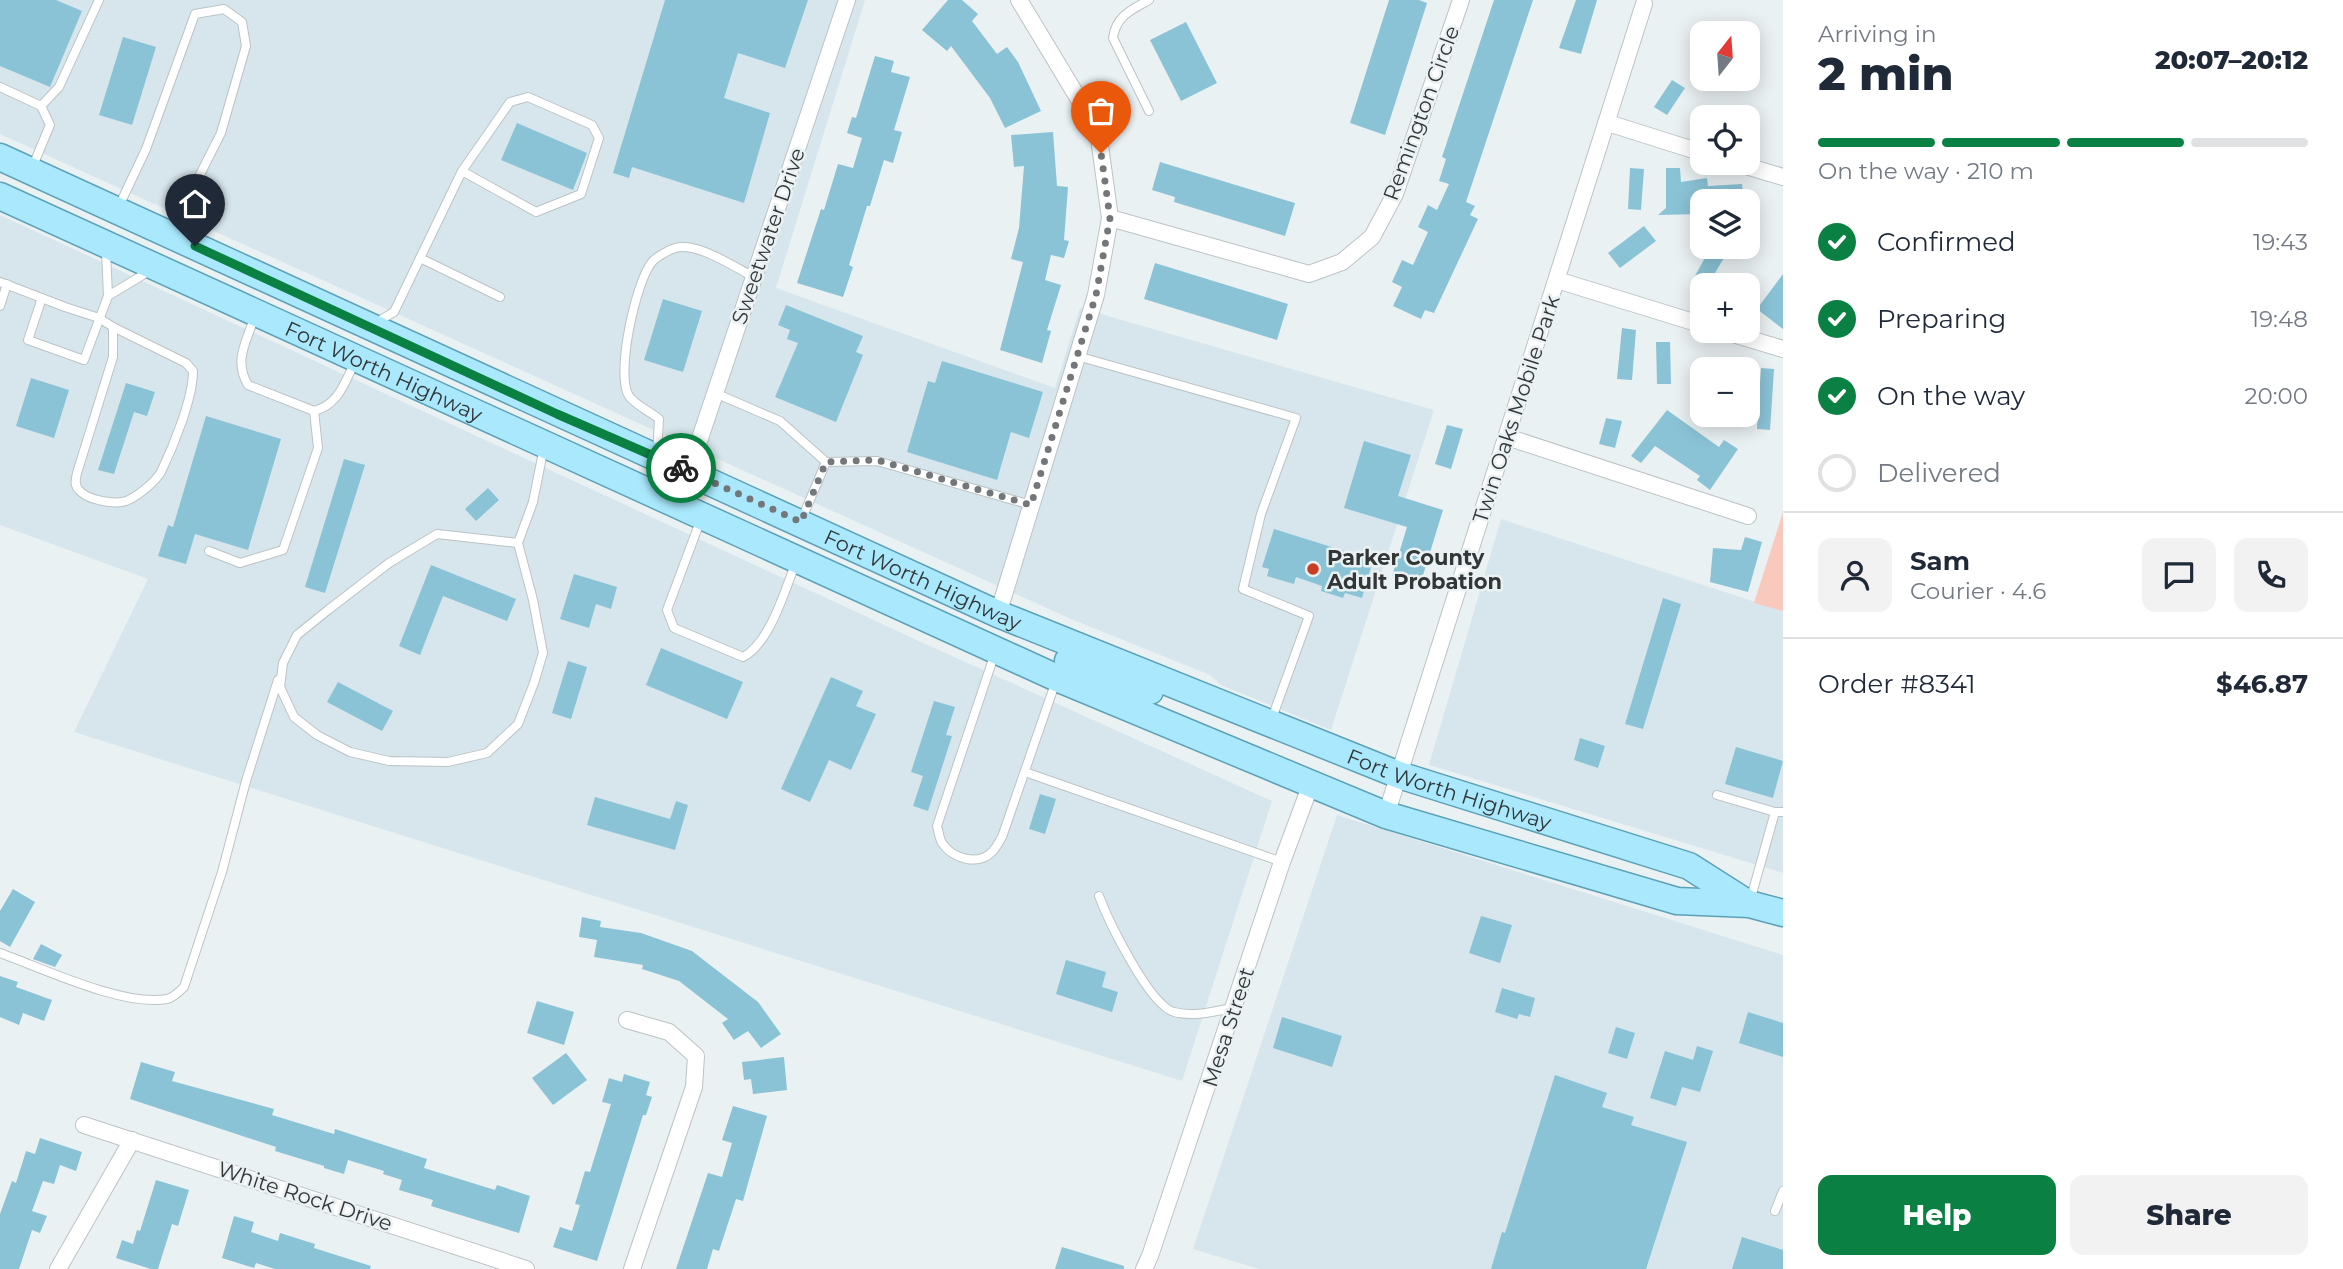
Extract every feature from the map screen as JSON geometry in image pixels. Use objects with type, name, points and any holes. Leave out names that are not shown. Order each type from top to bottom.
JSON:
[{"type":"main road","name":"Fort Worth Highway","points":[[0,157],[998,614],[1399,775],[1689,866],[1749,904]]},
{"type":"main road","points":[[45,216],[57,183]]},
{"type":"main road","name":"Fort Worth Highway","points":[[0,196],[1057,678],[1386,815],[1677,901],[1749,904],[1783,913]]},
{"type":"main road","points":[[356,358],[372,326]]},
{"type":"main road","points":[[545,444],[557,414]]},
{"type":"main road","points":[[832,575],[852,572],[972,623],[991,621],[998,614]]},
{"type":"main road","points":[[1004,654],[1029,649],[1043,650],[1113,681],[1176,698],[1196,694]]},
{"type":"street","name":"Sweetwater Drive","points":[[689,471],[847,0]]},
{"type":"street","name":"Remington Circle","points":[[1110,218],[1309,274],[1342,262],[1372,237],[1395,194],[1461,0]]},
{"type":"street","points":[[998,614],[1096,295],[1110,218],[1098,131],[1023,1]]},
{"type":"street","name":"Twin Oaks Mobile Park","points":[[1386,815],[1644,4]]},
{"type":"street","points":[[1608,123],[1690,148]]},
{"type":"street","points":[[1760,170],[1783,177]]},
{"type":"street","points":[[1557,280],[1690,320]]},
{"type":"street","points":[[1760,342],[1783,349]]},
{"type":"street","points":[[1507,437],[1748,516]]},
{"type":"street","name":"Mesa Street","points":[[1144,1269],[1311,784]]},
{"type":"street","points":[[627,1020],[669,1032],[696,1056],[695,1087],[632,1269]]},
{"type":"street","name":"White Rock Drive","points":[[83,1125],[526,1269]]},
{"type":"street","points":[[58,1269],[132,1140]]},
{"type":"lane","points":[[41,106],[59,88],[99,0]]},
{"type":"lane","points":[[1149,0],[1122,16],[1114,27],[1113,38],[1150,111]]},
{"type":"lane","points":[[117,210],[146,149],[195,14],[224,9],[242,22],[246,46],[221,134],[170,235]]},
{"type":"lane","points":[[0,88],[41,106],[50,125],[31,171]]},
{"type":"lane","points":[[372,326],[394,312],[462,171],[510,102],[528,97],[592,125],[599,138],[581,194],[536,212],[462,171]]},
{"type":"lane","points":[[42,298],[29,340],[84,360],[108,296],[106,244]]},
{"type":"lane","points":[[657,457],[659,419],[629,397],[625,381],[625,356],[639,290],[653,261],[676,248],[700,250],[754,277]]},
{"type":"lane","points":[[420,258],[500,297]]},
{"type":"lane","points":[[108,296],[157,267]]},
{"type":"lane","points":[[0,306],[4,283],[99,318],[186,363],[192,371],[192,382],[178,433],[157,478],[129,500],[119,503],[85,495],[75,484],[113,357],[113,327]]},
{"type":"lane","points":[[256,312],[240,360],[240,372],[248,386],[314,411],[325,408],[334,401],[356,358]]},
{"type":"lane","points":[[1077,356],[1296,418],[1261,514],[1243,589],[1309,616],[1270,724]]},
{"type":"lane","points":[[715,393],[780,421],[826,462],[877,460],[1031,505]]},
{"type":"lane","points":[[209,551],[240,563],[283,550],[318,447],[314,411]]},
{"type":"lane","points":[[283,663],[281,687],[294,717],[317,735],[350,752],[389,761],[448,762],[486,753],[518,724],[543,653],[518,543],[533,502],[545,444]]},
{"type":"lane","points":[[801,522],[826,462]]},
{"type":"lane","points":[[702,516],[667,610],[674,628],[743,657],[752,652],[764,638],[798,559]]},
{"type":"lane","points":[[0,953],[104,992],[150,1000],[170,999],[184,987],[215,894],[246,781],[283,663],[297,635],[388,563],[437,534],[518,543]]},
{"type":"lane","points":[[1004,654],[937,827],[940,841],[950,852],[964,859],[978,860],[992,852],[1002,837],[1057,678]]},
{"type":"lane","points":[[1025,772],[1282,862]]},
{"type":"lane","points":[[1717,795],[1779,812],[1749,904]]},
{"type":"lane","points":[[1098,896],[1111,928],[1136,969],[1155,997],[1171,1011],[1199,1015],[1235,1007]]},
{"type":"lane","points":[[1775,1211],[1783,1191]]},
{"type":"shaded area","points":[[0,0],[865,0],[776,288],[1055,388],[1080,308],[1434,410],[1331,730],[1221,685],[1210,675],[1071,619],[0,134]]},
{"type":"shaded area","points":[[0,215],[919,641],[1272,801],[1182,1081],[74,732],[148,579],[0,525]]},
{"type":"shaded area","points":[[1783,512],[1783,611],[1754,603]]},
{"type":"shaded area","points":[[1501,519],[1783,611],[1783,873],[1429,765]]},
{"type":"shaded area","points":[[1337,815],[1783,955],[1783,1269],[1259,1269],[1193,1249]]},
{"type":"building","points":[[0,0],[56,0],[82,11],[50,87],[0,66]]},
{"type":"building","points":[[665,0],[808,0],[785,68],[738,53],[724,98],[770,113],[744,203],[632,167],[629,178],[613,173]]},
{"type":"building","points":[[948,0],[962,0],[978,14],[972,21],[997,54],[1007,47],[1018,62],[1041,111],[1005,128],[990,98],[951,46],[947,51],[922,30]]},
{"type":"building","points":[[1389,0],[1419,0],[1427,3],[1385,135],[1350,123]]},
{"type":"building","points":[[1494,0],[1533,0],[1466,202],[1475,206],[1470,215],[1478,219],[1434,313],[1425,310],[1421,319],[1393,306],[1402,287],[1392,282],[1402,260],[1413,265],[1428,232],[1418,227],[1428,205],[1437,210],[1449,184],[1439,181],[1446,159],[1442,157]]},
{"type":"building","points":[[1576,0],[1597,0],[1581,54],[1559,48]]},
{"type":"building","points":[[1186,22],[1217,83],[1181,101],[1150,40]]},
{"type":"building","points":[[123,37],[156,47],[132,125],[99,115]]},
{"type":"building","points":[[875,56],[894,61],[891,72],[910,77],[894,130],[902,132],[893,163],[884,160],[849,265],[853,267],[843,297],[797,283],[838,164],[853,168],[862,138],[847,133],[852,117],[856,118]]},
{"type":"building","points":[[1672,80],[1685,88],[1667,115],[1654,107]]},
{"type":"building","points":[[517,123],[587,153],[573,190],[501,160]]},
{"type":"building","points":[[1053,132],[1057,186],[1068,187],[1064,240],[1069,241],[1064,258],[1051,255],[1045,280],[1061,285],[1047,330],[1051,331],[1042,363],[1000,350],[1023,262],[1011,259],[1019,228],[1024,166],[1014,167],[1011,135]]},
{"type":"building","points":[[1160,162],[1295,203],[1285,236],[1174,202],[1175,197],[1152,190]]},
{"type":"building","points":[[1630,168],[1644,169],[1641,210],[1628,209]]},
{"type":"building","points":[[1666,168],[1680,168],[1681,182],[1707,178],[1708,186],[1742,184],[1743,189],[1690,189],[1690,214],[1658,215],[1666,208]]},
{"type":"building","points":[[1644,226],[1656,241],[1620,268],[1608,253]]},
{"type":"building","points":[[1704,259],[1723,259],[1715,273],[1697,273]]},
{"type":"building","points":[[1155,263],[1288,304],[1277,340],[1144,299]]},
{"type":"building","points":[[1783,274],[1783,329],[1760,311],[1760,305]]},
{"type":"building","points":[[663,299],[702,311],[683,372],[644,360]]},
{"type":"building","points":[[786,305],[863,336],[856,352],[863,355],[836,422],[775,397],[798,343],[787,339],[790,330],[778,325]]},
{"type":"building","points":[[1622,328],[1636,330],[1632,380],[1617,379]]},
{"type":"building","points":[[1656,342],[1670,342],[1671,384],[1657,384]]},
{"type":"building","points":[[942,361],[1043,392],[1029,438],[1011,432],[997,480],[907,452],[928,381],[935,383]]},
{"type":"building","points":[[1761,368],[1774,369],[1770,430],[1757,429],[1760,427]]},
{"type":"building","points":[[31,378],[69,390],[54,438],[16,426]]},
{"type":"building","points":[[126,383],[155,392],[147,416],[134,412],[114,474],[98,470]]},
{"type":"building","points":[[1667,410],[1719,447],[1724,440],[1738,449],[1710,490],[1697,480],[1700,476],[1655,446],[1641,463],[1631,456]]},
{"type":"building","points":[[206,416],[281,439],[248,550],[195,534],[186,564],[158,556],[168,525],[173,527]]},
{"type":"building","points":[[1606,418],[1622,421],[1615,448],[1599,444]]},
{"type":"building","points":[[1447,425],[1463,429],[1451,469],[1435,464]]},
{"type":"building","points":[[1364,441],[1411,455],[1398,496],[1443,510],[1420,585],[1392,576],[1407,527],[1344,508]]},
{"type":"building","points":[[344,459],[365,465],[325,593],[305,587]]},
{"type":"building","points":[[488,488],[499,500],[476,521],[465,509]]},
{"type":"building","points":[[1274,529],[1373,560],[1362,598],[1345,593],[1343,598],[1321,591],[1322,586],[1296,577],[1294,584],[1267,576],[1269,569],[1262,567]]},
{"type":"building","points":[[1745,537],[1762,542],[1748,592],[1710,582],[1713,548],[1741,550]]},
{"type":"building","points":[[431,565],[516,599],[507,621],[443,596],[420,655],[399,646]]},
{"type":"building","points":[[574,574],[617,587],[611,609],[596,604],[589,628],[560,619]]},
{"type":"building","points":[[1663,598],[1681,604],[1643,729],[1625,724]]},
{"type":"building","points":[[661,648],[743,682],[727,719],[646,685]]},
{"type":"building","points":[[568,661],[587,667],[571,719],[552,713]]},
{"type":"building","points":[[831,677],[863,691],[856,706],[876,714],[851,770],[829,760],[810,802],[781,789]]},
{"type":"building","points":[[338,682],[393,711],[382,731],[327,702]]},
{"type":"building","points":[[934,701],[955,707],[946,735],[952,736],[928,811],[913,806],[923,776],[911,772]]},
{"type":"building","points":[[1580,738],[1605,746],[1598,768],[1574,760]]},
{"type":"building","points":[[1736,747],[1783,761],[1773,798],[1725,784]]},
{"type":"building","points":[[1040,794],[1056,799],[1045,834],[1029,829]]},
{"type":"building","points":[[595,797],[670,819],[676,801],[688,805],[675,850],[587,825]]},
{"type":"building","points":[[13,889],[35,902],[10,947],[0,941],[0,911]]},
{"type":"building","points":[[1481,916],[1512,925],[1500,963],[1469,953]]},
{"type":"building","points":[[582,917],[601,921],[600,927],[641,933],[692,951],[758,1002],[781,1034],[761,1048],[748,1031],[734,1040],[722,1023],[728,1019],[679,981],[642,969],[643,965],[594,957],[597,940],[579,937]]},
{"type":"building","points":[[41,944],[62,955],[55,967],[33,959]]},
{"type":"building","points":[[1066,960],[1106,972],[1102,987],[1118,992],[1112,1012],[1056,994]]},
{"type":"building","points":[[0,976],[18,982],[16,987],[52,1000],[44,1021],[23,1013],[19,1025],[0,1017]]},
{"type":"building","points":[[1502,988],[1535,998],[1530,1017],[1519,1014],[1517,1019],[1495,1012]]},
{"type":"building","points":[[537,1001],[574,1012],[564,1045],[527,1033]]},
{"type":"building","points":[[1748,1012],[1783,1023],[1783,1057],[1739,1043]]},
{"type":"building","points":[[1282,1017],[1342,1036],[1332,1067],[1273,1048]]},
{"type":"building","points":[[1616,1027],[1635,1033],[1627,1059],[1608,1053]]},
{"type":"building","points":[[1697,1046],[1713,1051],[1700,1092],[1682,1087],[1676,1106],[1650,1098],[1665,1051],[1693,1060]]},
{"type":"building","points":[[566,1053],[587,1080],[553,1105],[532,1078]]},
{"type":"building","points":[[784,1057],[787,1090],[753,1094],[751,1079],[744,1080],[742,1062]]},
{"type":"building","points":[[141,1062],[175,1072],[172,1081],[274,1109],[272,1115],[334,1134],[335,1129],[427,1159],[424,1168],[495,1190],[497,1185],[530,1196],[519,1233],[431,1206],[433,1200],[399,1190],[402,1180],[383,1174],[384,1171],[348,1160],[344,1174],[275,1151],[276,1147],[130,1099]]},
{"type":"building","points":[[624,1074],[650,1082],[646,1095],[652,1097],[646,1115],[643,1115],[597,1261],[553,1247],[560,1227],[572,1231],[580,1205],[575,1204],[585,1171],[590,1172],[611,1104],[602,1102],[609,1078],[622,1082]]},
{"type":"building","points":[[1555,1075],[1607,1093],[1602,1107],[1634,1117],[1631,1125],[1687,1142],[1646,1269],[1491,1269]]},
{"type":"building","points":[[733,1106],[767,1116],[743,1201],[736,1199],[719,1251],[713,1249],[707,1269],[676,1269],[708,1173],[722,1177],[732,1143],[722,1140]]},
{"type":"building","points":[[40,1138],[82,1152],[76,1171],[60,1165],[54,1184],[43,1181],[32,1211],[47,1216],[40,1233],[32,1230],[19,1269],[0,1269],[0,1214],[12,1181],[16,1183],[26,1151],[35,1154]]},
{"type":"building","points":[[156,1180],[189,1190],[178,1226],[172,1224],[158,1269],[151,1269],[116,1258],[122,1240],[133,1244],[137,1230],[140,1231]]},
{"type":"building","points":[[234,1216],[254,1222],[251,1232],[278,1241],[280,1233],[315,1244],[314,1248],[371,1266],[370,1269],[275,1269],[256,1263],[254,1268],[222,1258]]},
{"type":"building","points":[[1742,1237],[1783,1250],[1783,1269],[1732,1269]]},
{"type":"building","points":[[1062,1247],[1124,1266],[1124,1269],[1055,1269]]},
{"type":"way so far","points":[[681,468],[801,522],[826,462],[877,460],[1031,505],[1096,295],[1110,218],[1101,153]]},
{"type":"place","name":"Parker County Adult Probation","points":[[1313,569]]},
{"type":"route","points":[[195,246],[557,414],[681,468]]}]
